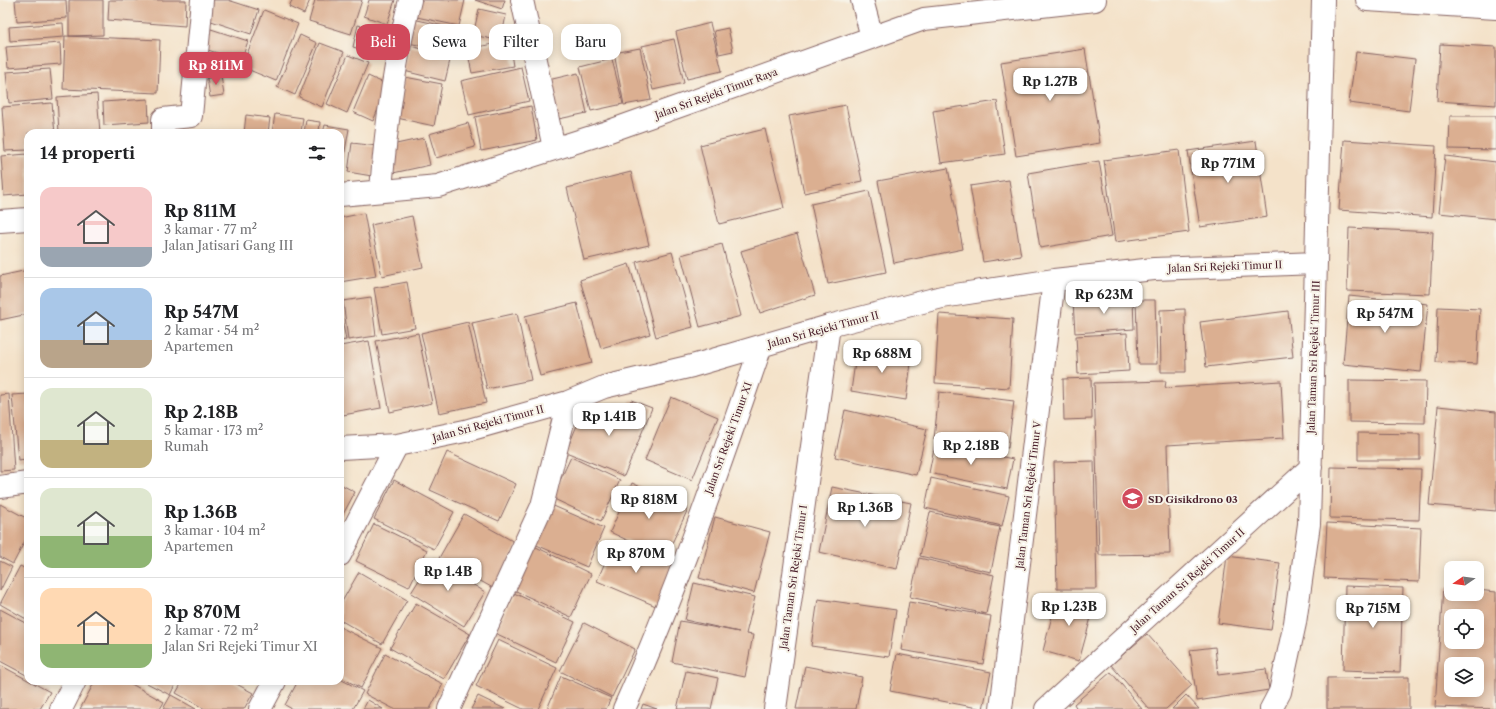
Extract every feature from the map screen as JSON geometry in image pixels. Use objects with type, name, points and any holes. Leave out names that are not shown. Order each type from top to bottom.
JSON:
[{"type":"street","points":[[163,126],[191,116],[202,0]]},
{"type":"street","points":[[381,190],[386,128],[400,38],[410,0]]},
{"type":"street","points":[[522,0],[554,148]]},
{"type":"street","points":[[862,0],[872,37]]},
{"type":"street","name":"Jalan Sri Rejeki Timur Raya","points":[[344,195],[438,186],[604,133],[924,19],[1095,0]]},
{"type":"street","name":"Jalan Taman Sri Rejeki Timur III","points":[[1271,709],[1280,692],[1295,622],[1309,524],[1323,0]]},
{"type":"street","points":[[1367,0],[1496,8]]},
{"type":"street","points":[[0,221],[24,219]]},
{"type":"street","name":"Jalan Sri Rejeki Timur II","points":[[344,448],[397,445],[465,431],[568,402],[604,387],[692,366],[829,326],[942,297],[1054,280],[1154,269],[1316,263]]},
{"type":"street","name":"Jalan Taman Sri Rejeki Timur V","points":[[1001,709],[1054,280]]},
{"type":"street","name":"Jalan Taman Sri Rejeki Timur I","points":[[775,709],[829,326]]},
{"type":"street","name":"Jalan Sri Rejeki Timur XI","points":[[624,709],[649,654],[724,453],[761,346]]},
{"type":"street","points":[[449,709],[542,506],[568,402]]},
{"type":"street","points":[[344,547],[397,445]]},
{"type":"street","name":"Jalan Taman Sri Rejeki Timur II","points":[[1046,709],[1310,467]]},
{"type":"street","points":[[0,487],[24,484]]},
{"type":"street","points":[[61,709],[73,685]]},
{"type":"street","points":[[260,709],[273,685]]},
{"type":"building","points":[[15,0],[66,0],[67,18],[17,22]]},
{"type":"building","points":[[69,0],[103,0],[103,35],[69,36]]},
{"type":"building","points":[[109,0],[186,0],[185,26],[108,20]]},
{"type":"building","points":[[211,0],[228,0],[259,10],[251,34],[205,19]]},
{"type":"building","points":[[292,0],[310,0],[304,14],[289,7]]},
{"type":"building","points":[[315,0],[362,0],[351,34],[309,21]]},
{"type":"building","points":[[369,0],[395,0],[387,24],[364,16]]},
{"type":"building","points":[[416,0],[465,0],[459,24],[450,24],[412,16]]},
{"type":"building","points":[[475,0],[505,0],[502,9]]},
{"type":"building","points":[[479,9],[506,15],[504,24],[489,24],[489,38],[481,37],[481,24],[476,24]]},
{"type":"building","points":[[264,10],[298,24],[276,81],[242,67]]},
{"type":"building","points":[[413,19],[436,24],[418,24],[418,45],[410,43],[410,33]]},
{"type":"building","points":[[63,23],[64,37],[10,41],[9,27]]},
{"type":"building","points":[[710,23],[722,71],[687,79],[676,32]]},
{"type":"building","points":[[728,28],[733,51],[719,54],[714,31]]},
{"type":"building","points":[[211,29],[248,41],[241,61],[205,49]]},
{"type":"building","points":[[356,34],[356,48],[353,47]]},
{"type":"building","points":[[300,35],[317,43],[295,95],[277,87]]},
{"type":"building","points":[[65,36],[160,40],[158,93],[63,89]]},
{"type":"building","points":[[674,39],[684,83],[653,90],[642,46]]},
{"type":"building","points":[[60,43],[61,64],[8,68],[6,47]]},
{"type":"building","points":[[320,43],[344,52],[322,107],[299,97]]},
{"type":"building","points":[[1440,44],[1496,47],[1496,105],[1437,101]]},
{"type":"building","points":[[489,45],[489,60],[512,60],[513,66],[472,73],[469,60],[481,60],[481,46]]},
{"type":"building","points":[[410,46],[418,48],[418,60],[450,60],[445,81],[404,71],[407,60],[410,60]]},
{"type":"building","points":[[640,48],[651,100],[624,105],[615,60],[621,60],[621,52]]},
{"type":"building","points":[[1085,49],[1100,143],[1016,156],[1001,62]]},
{"type":"building","points":[[1356,52],[1415,59],[1409,111],[1349,103]]},
{"type":"building","points":[[348,55],[356,58],[356,60],[368,63],[347,113],[327,104]]},
{"type":"building","points":[[612,60],[623,104],[591,111],[580,67]]},
{"type":"building","points":[[521,67],[529,101],[469,115],[461,81]]},
{"type":"building","points":[[50,69],[53,99],[9,103],[6,72]]},
{"type":"building","points":[[578,73],[587,113],[554,120],[544,81]]},
{"type":"building","points":[[221,76],[224,95],[210,97],[207,78]]},
{"type":"building","points":[[368,76],[388,85],[373,121],[353,112]]},
{"type":"building","points":[[405,77],[442,84],[434,126],[397,118]]},
{"type":"building","points":[[97,94],[100,129],[59,129],[57,97]]},
{"type":"building","points":[[148,99],[149,122],[104,125],[103,102]]},
{"type":"building","points":[[997,101],[1005,154],[941,163],[933,111]]},
{"type":"building","points":[[52,103],[55,129],[24,129],[24,150],[5,151],[2,107]]},
{"type":"building","points":[[846,105],[862,181],[804,193],[789,116]]},
{"type":"building","points":[[531,106],[537,140],[481,151],[475,117]]},
{"type":"building","points":[[275,114],[303,118],[302,129],[273,129]]},
{"type":"building","points":[[246,115],[270,118],[269,129],[244,129]]},
{"type":"building","points":[[1450,116],[1496,116],[1496,150],[1449,149]]},
{"type":"building","points":[[306,120],[320,122],[319,129],[305,129]]},
{"type":"building","points":[[468,123],[475,147],[436,158],[429,134]]},
{"type":"building","points":[[325,125],[349,129],[344,156],[344,129],[324,129]]},
{"type":"building","points":[[765,129],[784,208],[719,224],[700,145]]},
{"type":"building","points":[[424,138],[430,165],[393,173],[387,146]]},
{"type":"building","points":[[1344,140],[1436,146],[1432,217],[1339,210]]},
{"type":"building","points":[[1256,141],[1267,217],[1200,227],[1188,151]]},
{"type":"building","points":[[352,143],[377,146],[372,176],[348,172]]},
{"type":"building","points":[[1179,150],[1189,232],[1115,242],[1104,160]]},
{"type":"building","points":[[24,154],[24,194],[4,196],[1,156]]},
{"type":"building","points":[[1445,156],[1496,162],[1496,219],[1439,213]]},
{"type":"building","points":[[1099,161],[1112,236],[1040,248],[1028,173]]},
{"type":"building","points":[[948,168],[963,249],[894,263],[878,181]]},
{"type":"building","points":[[631,172],[649,245],[584,260],[567,188]]},
{"type":"building","points":[[1009,180],[1021,256],[983,262],[970,186]]},
{"type":"building","points":[[869,191],[886,272],[828,284],[811,204]]},
{"type":"building","points":[[364,213],[376,276],[344,281],[344,217]]},
{"type":"building","points":[[412,216],[423,267],[382,276],[371,225]]},
{"type":"building","points":[[1349,228],[1433,232],[1430,294],[1347,291]]},
{"type":"building","points":[[797,234],[815,295],[760,313],[741,251]]},
{"type":"building","points":[[722,244],[741,316],[700,327],[681,255]]},
{"type":"building","points":[[672,252],[693,327],[656,337],[636,262]]},
{"type":"building","points":[[629,264],[650,334],[601,348],[580,280]]},
{"type":"building","points":[[24,271],[24,315],[0,320],[0,276]]},
{"type":"building","points":[[407,282],[415,328],[382,334],[374,288]]},
{"type":"building","points":[[1349,296],[1428,304],[1421,372],[1343,364]]},
{"type":"building","points":[[371,297],[376,336],[348,340],[344,301]]},
{"type":"building","points":[[1133,297],[1134,329],[1075,333],[1073,301]]},
{"type":"building","points":[[1136,300],[1155,300],[1157,364],[1138,364]]},
{"type":"building","points":[[577,303],[592,363],[540,376],[525,316]]},
{"type":"building","points":[[1438,307],[1480,309],[1477,364],[1436,362]]},
{"type":"building","points":[[1185,309],[1186,372],[1161,372],[1160,310]]},
{"type":"building","points":[[1288,311],[1293,357],[1206,367],[1200,322]]},
{"type":"building","points":[[517,313],[531,380],[487,389],[472,323]]},
{"type":"building","points":[[939,314],[1013,319],[1009,388],[935,383]]},
{"type":"building","points":[[468,322],[486,403],[439,413],[421,333]]},
{"type":"building","points":[[344,330],[346,340],[344,340]]},
{"type":"building","points":[[418,333],[432,403],[390,412],[376,341]]},
{"type":"building","points":[[1127,333],[1129,371],[1078,374],[1076,336]]},
{"type":"building","points":[[369,341],[381,408],[344,415],[344,345]]},
{"type":"building","points":[[857,348],[912,356],[906,400],[851,391]]},
{"type":"building","points":[[1091,378],[1092,419],[1064,420],[1063,379]]},
{"type":"building","points":[[1349,380],[1426,381],[1425,423],[1349,422]]},
{"type":"building","name":"SD Gisikdrono 03","points":[[1166,381],[1165,388],[1281,381],[1284,438],[1167,445],[1170,554],[1099,555],[1094,383]]},
{"type":"building","points":[[939,392],[1014,401],[1008,448],[934,439]]},
{"type":"building","points":[[9,394],[14,470],[0,471],[0,395]]},
{"type":"building","points":[[24,394],[24,459],[18,460],[12,395]]},
{"type":"building","points":[[671,397],[718,417],[692,480],[645,460]]},
{"type":"building","points":[[631,400],[652,408],[624,476],[566,452],[585,406],[623,421]]},
{"type":"building","points":[[1438,406],[1496,412],[1496,511],[1429,505]]},
{"type":"building","points":[[845,410],[927,429],[916,475],[835,457]]},
{"type":"building","points":[[1358,433],[1420,434],[1420,460],[1358,460]]},
{"type":"building","points":[[935,443],[1013,459],[1007,489],[929,473]]},
{"type":"building","points":[[447,452],[516,484],[499,521],[430,490]]},
{"type":"building","points":[[571,457],[620,480],[601,521],[552,498]]},
{"type":"building","points":[[1094,461],[1097,589],[1057,589],[1054,462]]},
{"type":"building","points":[[1331,467],[1421,469],[1419,520],[1330,518]]},
{"type":"building","points":[[931,478],[1009,496],[1002,526],[925,508]]},
{"type":"building","points":[[394,480],[454,512],[434,549],[374,519]]},
{"type":"building","points":[[632,483],[688,509],[665,558],[610,532]]},
{"type":"building","points":[[344,486],[355,492],[344,513]]},
{"type":"building","points":[[832,487],[911,503],[897,569],[819,552]]},
{"type":"building","points":[[0,504],[24,517],[24,543],[13,564],[0,557]]},
{"type":"building","points":[[549,504],[604,528],[587,567],[532,543]]},
{"type":"building","points":[[930,512],[1000,527],[991,572],[920,556]]},
{"type":"building","points":[[464,514],[518,544],[493,588],[439,558]]},
{"type":"building","points":[[715,517],[770,532],[754,593],[699,578]]},
{"type":"building","points":[[1327,523],[1421,528],[1419,582],[1324,578]]},
{"type":"building","points":[[374,524],[427,550],[409,587],[356,561]]},
{"type":"building","points":[[614,541],[675,566],[658,607],[597,581]]},
{"type":"building","points":[[534,546],[591,574],[571,617],[514,590]]},
{"type":"building","points":[[1227,556],[1280,563],[1271,630],[1218,623]]},
{"type":"building","points":[[919,558],[994,575],[986,614],[910,597]]},
{"type":"building","points":[[432,559],[485,592],[464,626],[411,593]]},
{"type":"building","points":[[0,561],[12,567],[0,591]]},
{"type":"building","points":[[20,566],[24,568],[24,618],[0,604]]},
{"type":"building","points":[[359,572],[407,600],[382,644],[344,622],[344,598]]},
{"type":"building","points":[[694,583],[755,597],[746,634],[753,635],[745,677],[672,662],[680,621],[739,632],[685,620]]},
{"type":"building","points":[[1345,586],[1403,588],[1400,672],[1343,670]]},
{"type":"building","points":[[1443,588],[1444,601],[1484,601],[1484,591],[1496,592],[1496,709],[1435,707]]},
{"type":"building","points":[[514,593],[575,622],[556,662],[495,633]]},
{"type":"building","points":[[1058,593],[1095,603],[1079,661],[1043,651]]},
{"type":"building","points":[[818,599],[896,610],[889,657],[811,646]]},
{"type":"building","points":[[909,602],[991,616],[983,664],[901,650]]},
{"type":"building","points":[[416,603],[470,634],[444,679],[390,648]]},
{"type":"building","points":[[0,609],[24,622],[24,674],[0,661]]},
{"type":"building","points":[[584,623],[635,649],[612,697],[560,671]]},
{"type":"building","points":[[344,629],[382,648],[361,688],[344,679]]},
{"type":"building","points":[[1147,634],[1192,685],[1166,709],[1149,709],[1111,665]]},
{"type":"building","points":[[498,640],[557,668],[538,709],[523,709],[476,686]]},
{"type":"building","points":[[1215,647],[1218,675],[1266,669],[1269,690],[1197,701],[1190,650]]},
{"type":"building","points":[[385,654],[443,684],[430,709],[394,709],[365,694]]},
{"type":"building","points":[[897,654],[991,672],[983,709],[890,691]]},
{"type":"building","points":[[0,665],[24,678],[24,685],[37,685],[50,692],[40,709],[0,709]]},
{"type":"building","points":[[805,666],[862,677],[856,709],[796,709]]},
{"type":"building","points":[[686,671],[718,678],[711,709],[677,709]]},
{"type":"building","points":[[1111,672],[1142,709],[1077,709],[1074,704]]},
{"type":"building","points":[[561,676],[611,698],[606,709],[547,709]]},
{"type":"building","points":[[1409,677],[1409,709],[1327,709],[1327,678]]},
{"type":"building","points":[[344,681],[363,691],[353,709],[292,709],[285,705],[296,685],[344,685]]},
{"type":"building","points":[[93,685],[133,685],[164,702],[160,709],[80,709]]},
{"type":"building","points":[[151,685],[175,685],[170,695]]},
{"type":"building","points":[[181,685],[238,685],[253,693],[244,709],[205,709],[176,693]]},
{"type":"building","points":[[171,695],[196,709],[163,709]]},
{"type":"building","points":[[1186,695],[1199,709],[1172,709]]},
{"type":"building","points":[[478,696],[505,709],[471,709]]},
{"type":"building","points":[[368,700],[383,709],[363,709]]},
{"type":"building","points":[[643,704],[657,709],[641,709]]},
{"type":"place","name":"SD Gisikdrono 03","points":[[1133,499]]}]
